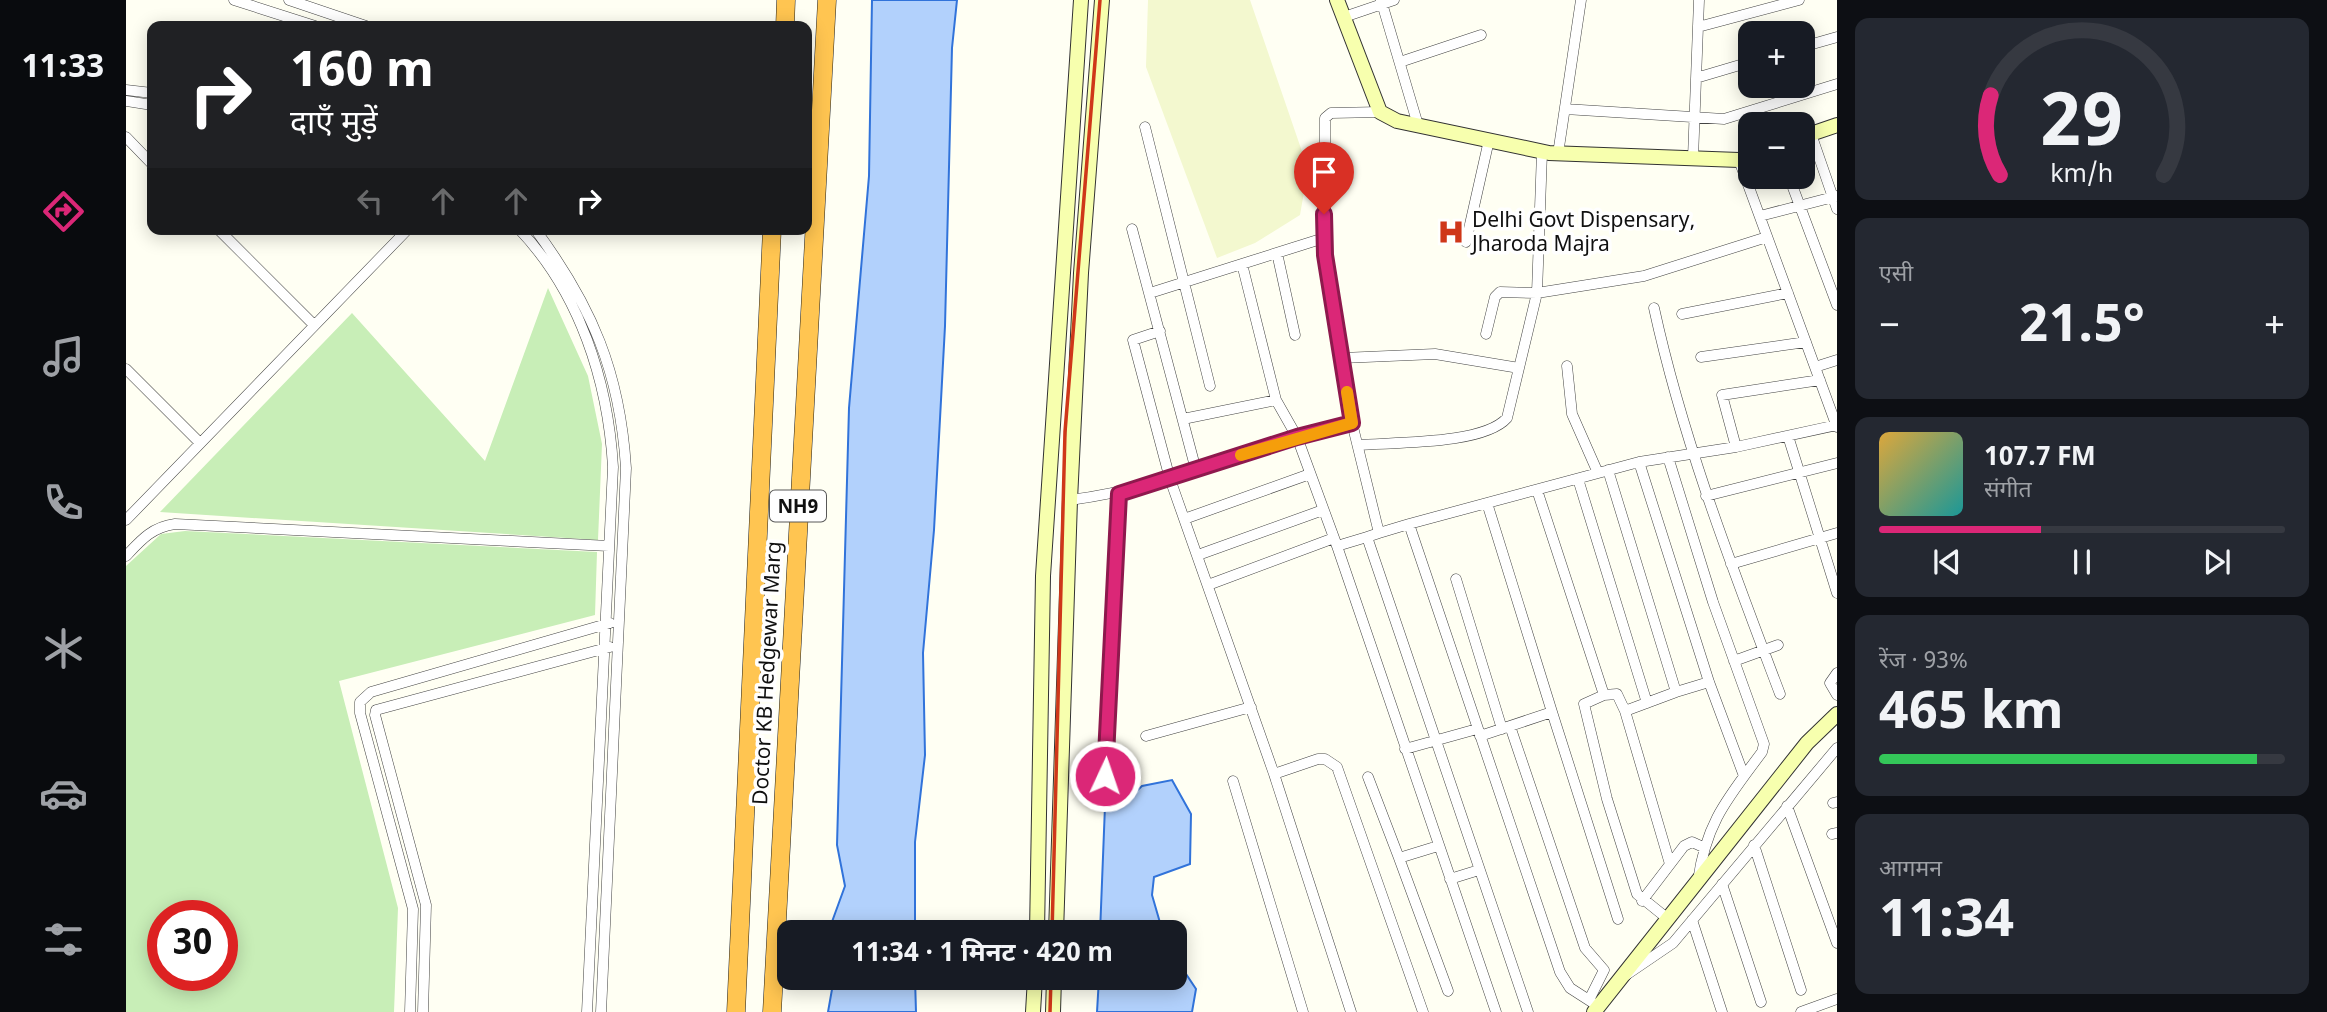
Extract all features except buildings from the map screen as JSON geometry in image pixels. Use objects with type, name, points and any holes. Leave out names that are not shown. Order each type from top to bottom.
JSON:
[{"type":"highway","points":[[785,21],[786,0]]},
{"type":"highway","name":"Doctor KB Hedgewar Marg","points":[[772,1012],[827,0]]},
{"type":"highway","name":"Doctor KB Hedgewar Marg","points":[[736,1012],[772,235]]},
{"type":"main road","points":[[1038,920],[1041,870],[1043,576],[1080,0]]},
{"type":"main road","points":[[1056,920],[1070,499],[1081,273],[1102,0]]},
{"type":"main road","points":[[1337,0],[1380,112],[1397,121],[1558,154],[1738,158]]},
{"type":"main road","points":[[1815,133],[1837,126]]},
{"type":"main road","points":[[1593,1006],[1620,979],[1807,743],[1837,714]]},
{"type":"main road","points":[[1033,1012],[1034,990]]},
{"type":"main road","points":[[1053,1012],[1054,990]]},
{"type":"street","points":[[234,0],[301,21]]},
{"type":"street","points":[[289,0],[351,21]]},
{"type":"street","points":[[1344,17],[1394,0]]},
{"type":"street","points":[[1558,154],[1581,0]]},
{"type":"street","points":[[1693,158],[1699,0]]},
{"type":"street","points":[[1698,27],[1799,0]]},
{"type":"street","points":[[1382,2],[1418,125]]},
{"type":"street","points":[[320,21],[324,12]]},
{"type":"street","points":[[1399,62],[1481,35]]},
{"type":"street","points":[[1815,43],[1837,37]]},
{"type":"street","points":[[1696,78],[1738,66]]},
{"type":"street","points":[[1565,109],[1695,118],[1736,116],[1837,84]]},
{"type":"street","points":[[126,90],[147,92]]},
{"type":"street","points":[[126,101],[147,104]]},
{"type":"street","points":[[1379,533],[1352,423],[1324,238],[1325,118],[1331,113],[1380,112]]},
{"type":"street","points":[[1145,127],[1210,386]]},
{"type":"street","points":[[126,137],[147,159]]},
{"type":"street","points":[[1466,242],[1489,140]]},
{"type":"street","points":[[1358,445],[1463,439],[1501,424],[1507,418],[1537,293],[1542,152]]},
{"type":"street","points":[[1815,152],[1835,196],[1837,209]]},
{"type":"street","points":[[1208,585],[1336,542],[1367,537],[1639,462],[1736,447],[1837,426],[1767,237],[1753,189]]},
{"type":"street","points":[[1794,189],[1837,305]]},
{"type":"street","points":[[1760,216],[1835,196]]},
{"type":"street","points":[[1132,229],[1196,470]]},
{"type":"street","points":[[224,235],[314,325]]},
{"type":"street","points":[[126,520],[402,235]]},
{"type":"street","points":[[524,235],[553,274],[577,315],[593,351],[611,429],[613,467],[610,546],[587,1012]]},
{"type":"street","points":[[539,235],[588,310],[604,347],[623,428],[626,468],[601,1012]]},
{"type":"street","points":[[1486,334],[1497,293],[1537,293],[1644,276],[1767,237]]},
{"type":"street","points":[[1150,293],[1324,238]]},
{"type":"street","points":[[1277,253],[1295,335]]},
{"type":"street","points":[[1242,264],[1276,400],[1297,437],[1336,542],[1496,1012]]},
{"type":"street","points":[[1682,314],[1788,293]]},
{"type":"street","points":[[1654,308],[1670,380],[1706,496],[1780,694]]},
{"type":"street","points":[[1160,331],[1133,340],[1170,479],[1187,518],[1274,774],[1351,1012]]},
{"type":"street","points":[[1701,357],[1806,342]]},
{"type":"street","points":[[1342,358],[1435,354],[1520,368]]},
{"type":"street","points":[[1815,367],[1837,360]]},
{"type":"street","points":[[1567,366],[1572,414],[1603,472],[1676,692]]},
{"type":"street","points":[[126,369],[200,443]]},
{"type":"street","points":[[1736,447],[1723,395],[1819,380]]},
{"type":"street","points":[[1183,419],[1276,400]]},
{"type":"street","points":[[1070,499],[1119,494],[1297,437],[1352,423]]},
{"type":"street","points":[[1788,436],[1837,593]]},
{"type":"street","points":[[1668,457],[1763,742],[1742,768],[1718,812],[1703,847],[1698,881]]},
{"type":"street","points":[[1639,462],[1709,682],[1742,768]]},
{"type":"street","points":[[1706,496],[1837,463]]},
{"type":"street","points":[[1187,518],[1310,474]]},
{"type":"street","points":[[1578,479],[1647,703]]},
{"type":"street","points":[[1537,490],[1604,695]]},
{"type":"street","points":[[1105,776],[1119,494]]},
{"type":"street","points":[[1486,503],[1618,919]]},
{"type":"street","points":[[1198,555],[1323,510]]},
{"type":"street","points":[[126,556],[148,533],[162,526],[175,524],[610,546]]},
{"type":"street","points":[[1409,524],[1569,986],[1593,1006],[1604,974],[1601,966],[1592,957],[1506,727],[1456,579]]},
{"type":"street","points":[[1731,564],[1837,533]]},
{"type":"street","points":[[1367,537],[1528,1012]]},
{"type":"street","points":[[410,1012],[413,909],[360,713],[360,702],[371,692],[619,621]]},
{"type":"street","points":[[423,1012],[426,905],[375,715],[376,710],[617,645]]},
{"type":"street","points":[[1734,661],[1778,645]]},
{"type":"street","points":[[1837,673],[1829,683],[1837,695]]},
{"type":"street","points":[[1625,711],[1709,682]]},
{"type":"street","points":[[1668,919],[1640,899],[1607,799],[1585,706],[1588,701],[1617,694],[1625,711],[1670,864]]},
{"type":"street","points":[[1146,736],[1251,707]]},
{"type":"street","points":[[1405,749],[1506,727],[1552,712]]},
{"type":"street","points":[[1620,979],[1661,954],[1837,748]]},
{"type":"street","points":[[1274,774],[1318,759],[1325,759],[1337,767],[1423,1012]]},
{"type":"street","points":[[1368,777],[1448,991]]},
{"type":"street","points":[[1233,781],[1303,1012]]},
{"type":"street","points":[[1787,806],[1837,943]]},
{"type":"street","points":[[1640,899],[1688,843],[1703,847]]},
{"type":"street","points":[[1754,845],[1801,990]]},
{"type":"street","points":[[1399,858],[1438,846]]},
{"type":"street","points":[[1450,879],[1479,870]]},
{"type":"street","points":[[1722,884],[1761,1002]]},
{"type":"street","points":[[1692,920],[1722,1012]]},
{"type":"street","points":[[1801,1012],[1832,1005]]},
{"type":"green space","points":[[1148,0],[1250,0],[1308,169],[1300,215],[1255,243],[1217,258],[1146,67]]},
{"type":"green space","points":[[548,288],[588,376],[602,444],[598,540],[160,512],[352,313],[485,461]]},
{"type":"green space","points":[[185,531],[597,552],[595,615],[339,681],[398,908],[394,1012],[126,1012],[126,566],[161,534]]},
{"type":"water","points":[[872,0],[957,0],[952,48],[945,326],[934,530],[923,653],[925,755],[915,842],[915,920],[833,920],[845,886],[837,845],[849,408],[869,176]]},
{"type":"water","points":[[1172,780],[1191,814],[1190,864],[1154,877],[1152,895],[1159,920],[1101,920],[1105,806],[1122,804],[1142,786]]},
{"type":"water","points":[[1187,976],[1196,989],[1192,1012],[1097,1012],[1098,990],[1187,990]]},
{"type":"water","points":[[832,990],[915,990],[916,1012],[828,1012]]},
{"type":"railway","points":[[1052,920],[1065,432],[1100,0]]},
{"type":"railway","points":[[1050,1012],[1051,990]]},
{"type":"slow traffic","points":[[1241,455],[1352,423],[1347,392]]},
{"type":"place","name":"Delhi Govt Dispensary, Jharoda Majra","points":[[1451,232]]},
{"type":"route","points":[[1105,776],[1119,494],[1297,437],[1352,423],[1325,255],[1324,214]]}]
